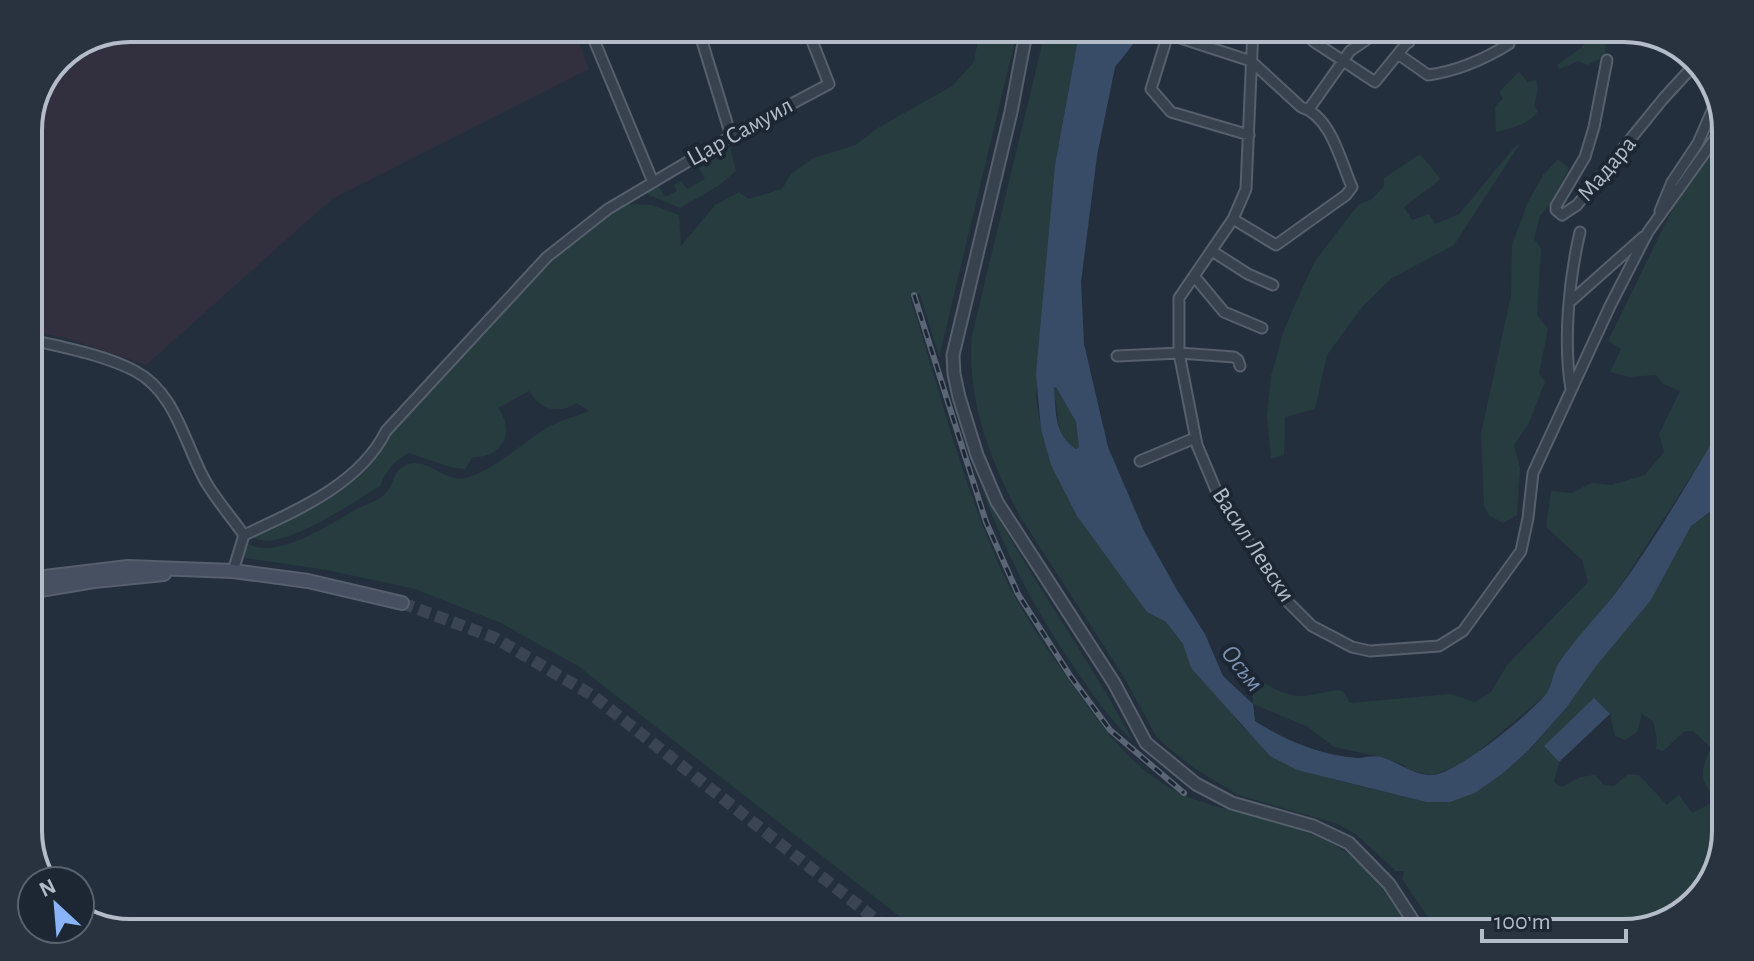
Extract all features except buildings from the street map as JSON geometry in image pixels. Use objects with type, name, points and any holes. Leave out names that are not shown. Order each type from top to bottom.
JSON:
[{"type":"main road","points":[[42,577],[128,567],[233,571],[308,581],[402,603]]},
{"type":"main road","points":[[42,590],[94,581],[203,570]]},
{"type":"street","points":[[595,42],[653,182]]},
{"type":"street","points":[[702,42],[731,136]]},
{"type":"street","name":"Цар Самуил","points":[[244,535],[281,518],[350,477],[379,446],[386,431],[547,257],[608,209],[731,136],[829,84],[812,42]]},
{"type":"street","points":[[1024,42],[1011,112],[953,355],[959,397],[985,477],[1009,524],[1114,683],[1146,743],[1196,784],[1232,803],[1313,826],[1349,843],[1389,884],[1412,919]]},
{"type":"street","points":[[1166,42],[1151,89],[1171,112],[1249,135]]},
{"type":"street","points":[[1199,42],[1251,61],[1301,107],[1309,109],[1323,121],[1352,187],[1346,195],[1276,245],[1233,219]]},
{"type":"street","name":"Васил Левски","points":[[1252,42],[1246,189],[1233,219],[1179,298],[1179,353],[1195,438],[1216,490],[1236,523],[1287,601],[1312,626],[1361,650],[1439,646],[1463,631],[1521,551],[1533,473],[1571,389],[1648,232],[1712,143]]},
{"type":"street","points":[[1315,42],[1375,82],[1409,42]]},
{"type":"street","points":[[1309,109],[1355,46],[1365,42]]},
{"type":"street","points":[[1398,54],[1428,75],[1476,63],[1509,44]]},
{"type":"street","name":"Мадара","points":[[1607,60],[1588,149],[1556,206],[1562,215],[1577,205],[1689,71]]},
{"type":"street","points":[[1571,301],[1648,232],[1672,182],[1698,143],[1710,115]]},
{"type":"street","points":[[1571,389],[1566,357],[1574,258],[1580,232]]},
{"type":"street","points":[[1212,251],[1248,274],[1273,285]]},
{"type":"street","points":[[1194,276],[1224,312],[1262,328]]},
{"type":"street","points":[[42,342],[74,348],[136,371],[156,386],[170,405],[208,485],[244,535],[233,571]]},
{"type":"street","points":[[1117,356],[1179,353],[1234,357],[1240,366]]},
{"type":"street","points":[[1140,461],[1195,438]]},
{"type":"shaded area","points":[[130,42],[578,42],[589,69],[332,199],[146,365],[42,333],[42,124],[49,96],[57,81],[81,57],[96,49]]},
{"type":"green space","points":[[978,42],[1015,42],[939,357],[920,294],[910,297],[962,468],[986,535],[1008,583],[1055,661],[1104,728],[1136,763],[1186,796],[1330,842],[1354,858],[1373,877],[1403,919],[903,919],[578,666],[501,623],[415,589],[327,570],[246,558],[243,551],[249,544],[261,548],[289,544],[377,500],[387,492],[397,472],[404,466],[423,464],[451,477],[466,478],[497,463],[549,427],[589,411],[577,403],[563,409],[550,409],[539,403],[529,391],[498,408],[506,426],[504,442],[492,453],[473,457],[465,469],[409,453],[391,466],[380,486],[315,525],[277,539],[262,540],[251,535],[343,486],[371,461],[393,431],[533,281],[563,251],[622,204],[652,205],[679,215],[681,246],[715,205],[739,192],[749,199],[782,189],[791,174],[813,158],[856,145],[876,129],[952,86],[974,62]]},
{"type":"green space","points":[[1043,42],[1077,42],[1055,165],[1036,397],[1041,429],[1147,612],[1166,622],[1183,644],[1191,668],[1244,729],[1332,779],[1426,802],[1475,793],[1529,751],[1567,707],[1691,526],[1712,509],[1712,795],[1703,776],[1711,748],[1693,731],[1685,731],[1663,751],[1656,749],[1653,721],[1642,714],[1637,732],[1625,740],[1615,736],[1610,714],[1544,746],[1559,762],[1554,782],[1562,787],[1580,777],[1595,775],[1604,785],[1614,786],[1628,774],[1639,775],[1667,805],[1679,795],[1692,813],[1712,803],[1710,848],[1697,880],[1668,907],[1636,918],[1507,919],[1502,916],[1490,919],[1429,919],[1402,879],[1404,871],[1396,871],[1357,835],[1338,824],[1238,795],[1194,768],[1156,736],[1122,674],[1021,518],[983,430],[971,359],[972,335]]},
{"type":"green space","points":[[1586,42],[1606,42],[1605,56],[1587,65],[1578,61],[1560,69],[1557,65]]},
{"type":"green space","points":[[1519,72],[1528,82],[1536,80],[1538,89],[1534,106],[1538,111],[1525,123],[1496,132],[1495,107],[1503,98],[1499,92]]},
{"type":"green space","points":[[1521,142],[1454,245],[1392,278],[1363,306],[1327,355],[1315,409],[1285,417],[1284,455],[1271,459],[1267,417],[1271,376],[1283,333],[1315,261],[1358,205],[1372,199],[1384,186],[1384,178],[1420,154],[1441,179],[1404,207],[1412,220],[1429,214],[1435,224],[1459,214]]},
{"type":"green space","points":[[730,147],[736,171],[718,186],[680,208],[649,195],[647,191],[658,185],[665,197],[677,191],[674,185],[681,181],[687,189],[705,179],[698,166]]},
{"type":"green space","points":[[1712,151],[1712,444],[1619,588],[1556,668],[1548,693],[1474,755],[1432,775],[1409,770],[1402,764],[1377,756],[1334,747],[1308,727],[1253,704],[1252,676],[1291,695],[1343,691],[1350,703],[1450,694],[1475,702],[1491,692],[1507,665],[1588,582],[1582,560],[1546,527],[1551,491],[1572,493],[1591,483],[1611,485],[1645,475],[1664,452],[1659,434],[1680,391],[1663,384],[1656,375],[1630,377],[1610,372],[1621,349],[1608,341],[1685,189]]},
{"type":"green space","points":[[1558,159],[1569,168],[1554,199],[1540,216],[1534,239],[1541,248],[1537,315],[1548,329],[1539,373],[1545,382],[1529,423],[1514,445],[1520,468],[1517,515],[1503,523],[1489,515],[1484,506],[1481,434],[1511,295],[1512,245],[1527,204],[1543,175]]},
{"type":"green space","points":[[1056,387],[1076,422],[1079,447],[1076,449],[1060,431],[1054,392]]},
{"type":"green space","points":[[981,486],[1133,741],[1095,697],[1060,647],[1011,558]]},
{"type":"water","points":[[1077,42],[1135,42],[1115,67],[1097,156],[1081,282],[1084,344],[1108,447],[1144,531],[1205,634],[1223,676],[1253,704],[1255,721],[1291,741],[1317,750],[1357,758],[1381,757],[1419,773],[1433,775],[1445,772],[1493,741],[1546,694],[1564,656],[1618,590],[1712,443],[1712,509],[1691,526],[1651,600],[1596,666],[1567,707],[1528,751],[1475,793],[1450,802],[1426,802],[1297,770],[1270,756],[1191,668],[1183,644],[1166,622],[1147,612],[1077,516],[1051,465],[1041,429],[1036,374],[1055,165]],"holes":[[[1056,387],[1076,422],[1079,447],[1076,449],[1069,443],[1060,430],[1056,414]]]},
{"type":"water","points":[[1594,698],[1610,714],[1559,762],[1544,746]]},
{"type":"tunnel","points":[[402,603],[495,638],[592,695],[875,919]]},
{"type":"railway","points":[[914,295],[986,522],[1018,594],[1071,677],[1110,730],[1184,793]]},
{"type":"water label","name":"Осъм","points":[[1242,668]]}]
